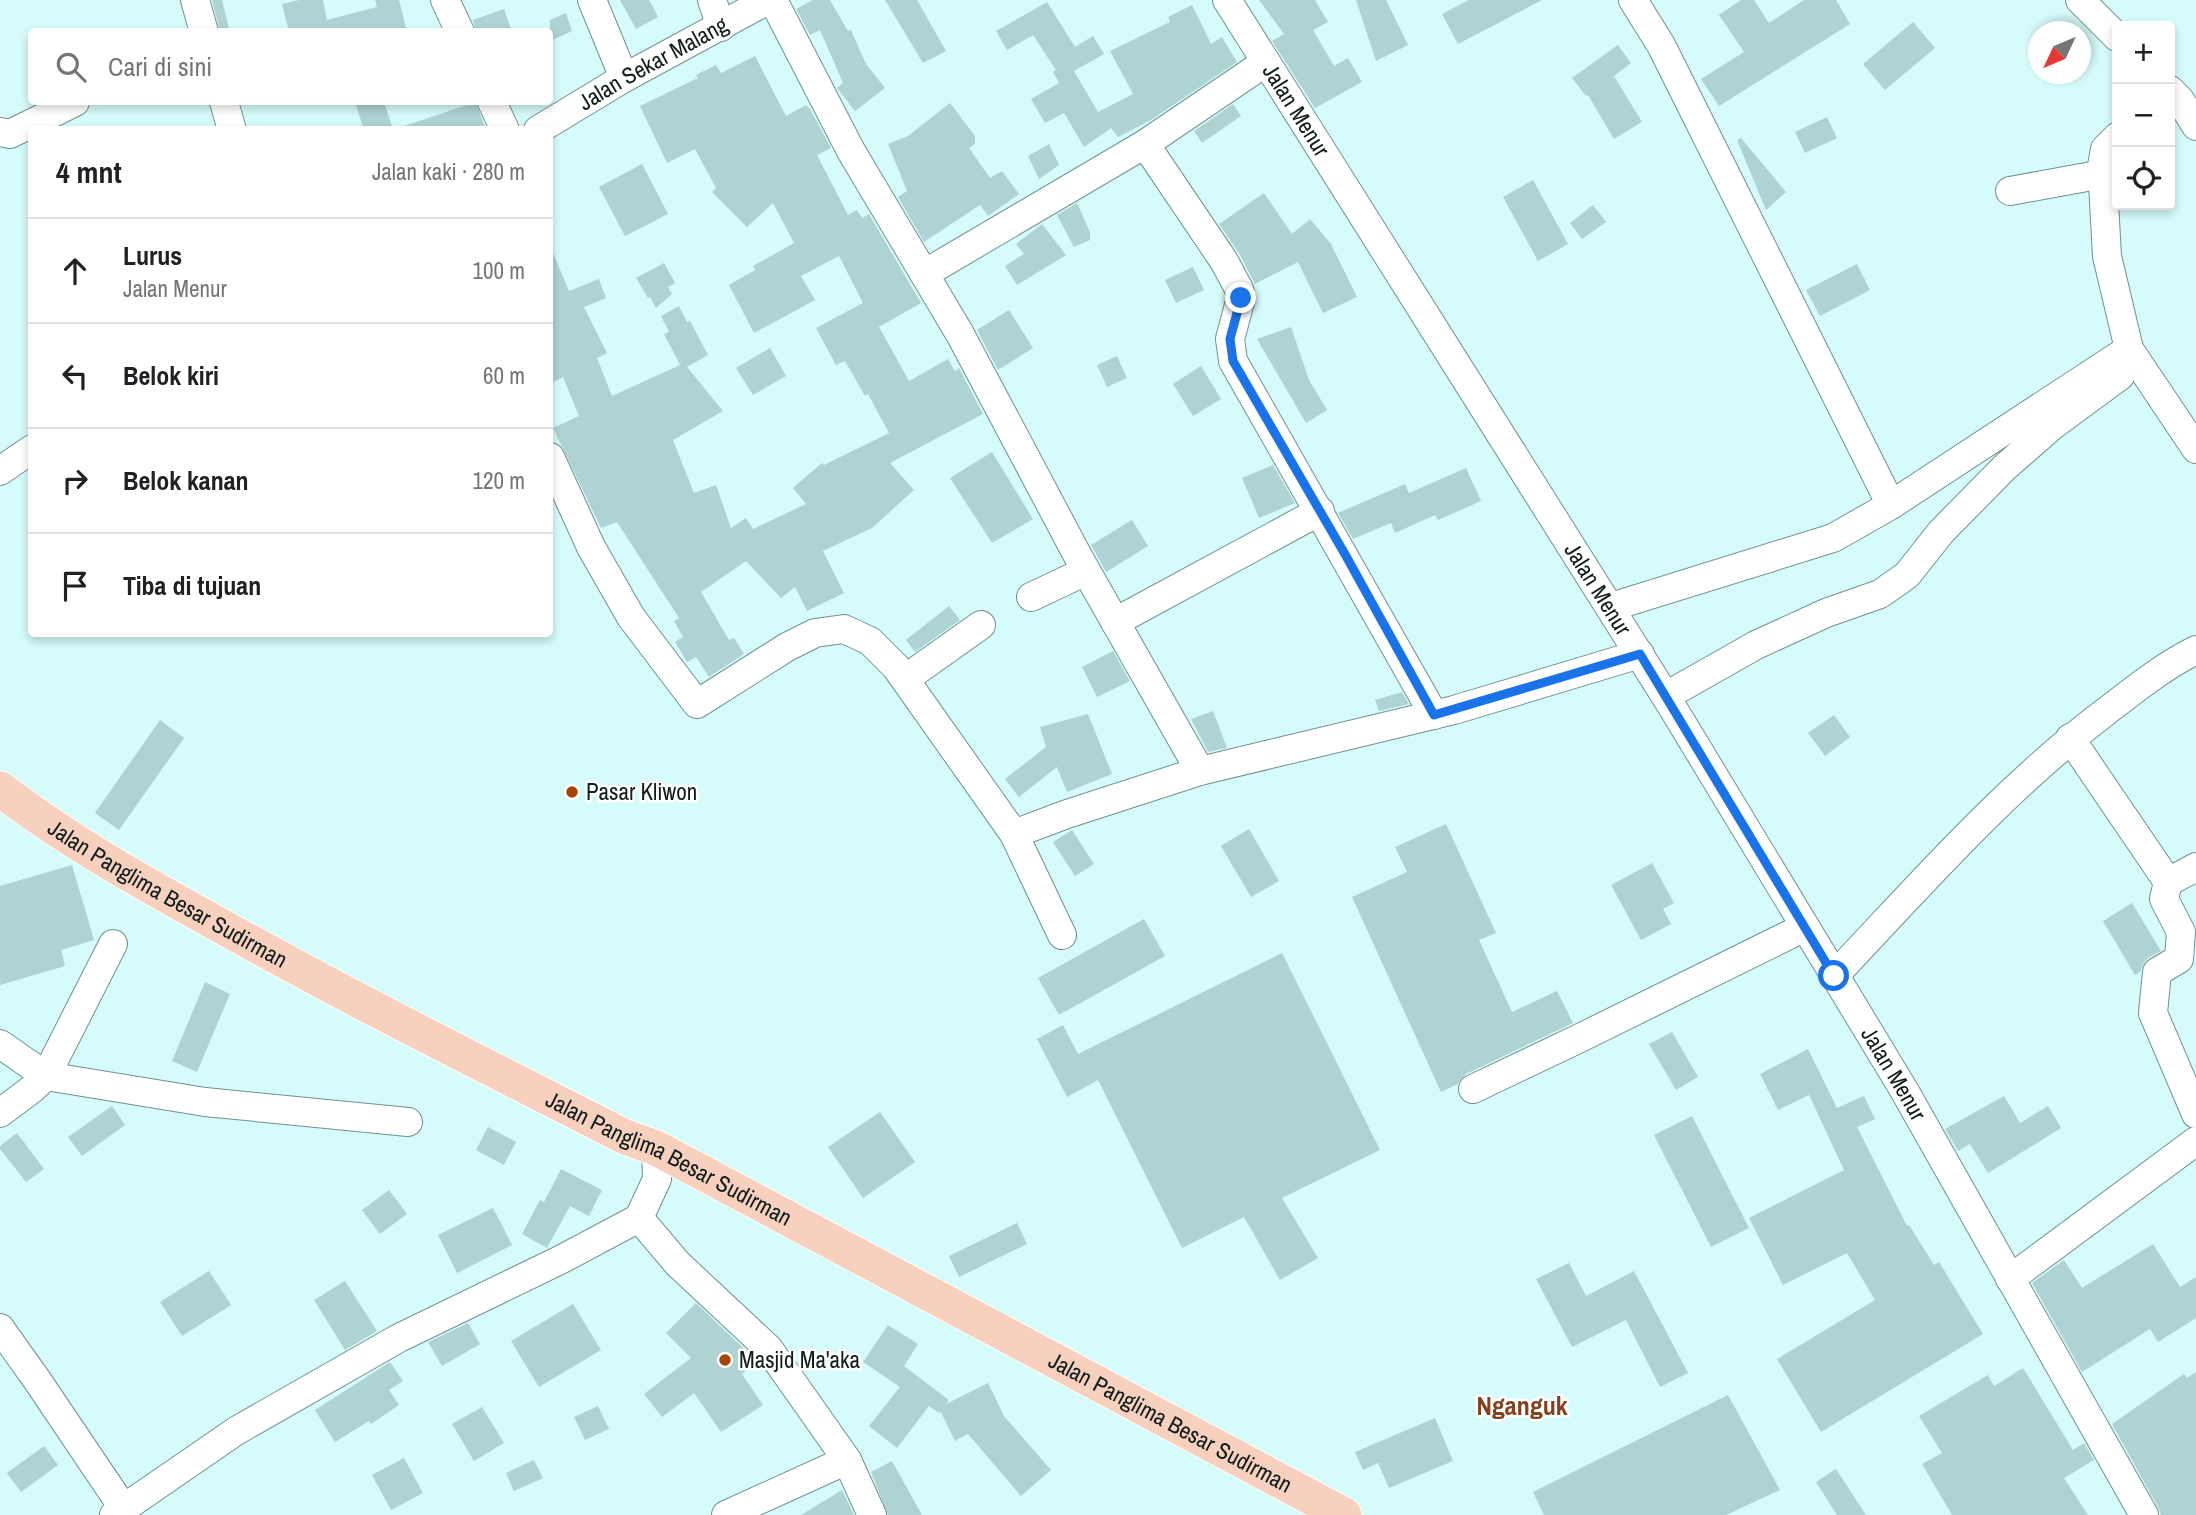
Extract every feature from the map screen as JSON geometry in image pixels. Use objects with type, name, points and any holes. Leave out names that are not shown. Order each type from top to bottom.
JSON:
[{"type":"main road","name":"Jalan Panglima Besar Sudirman","points":[[0,789],[24,808],[113,866],[328,986],[625,1137],[656,1148],[1344,1515]]},
{"type":"street","points":[[195,0],[203,28]]},
{"type":"street","points":[[445,0],[458,28]]},
{"type":"street","points":[[592,0],[624,78]]},
{"type":"street","points":[[712,0],[722,27]]},
{"type":"street","points":[[771,0],[851,151],[960,334],[1086,571],[1200,771]]},
{"type":"street","name":"Jalan Sekar Malang","points":[[545,126],[624,78],[771,0]]},
{"type":"street","name":"Jalan Menur","points":[[1227,0],[1666,696],[1904,1090],[2144,1515]]},
{"type":"street","points":[[1633,0],[1661,45],[1891,505]]},
{"type":"street","points":[[2080,0],[2112,32]]},
{"type":"street","points":[[924,274],[1145,144],[1266,62]]},
{"type":"street","points":[[2179,97],[2196,126]]},
{"type":"street","points":[[0,132],[10,135],[69,105]]},
{"type":"street","points":[[225,105],[231,126]]},
{"type":"street","points":[[493,105],[503,126]]},
{"type":"street","points":[[2112,142],[2105,149],[2103,174],[2107,256],[2135,357],[2196,449]]},
{"type":"street","points":[[1145,144],[1209,237],[1239,289],[1241,298],[1230,339],[1231,355],[1434,715]]},
{"type":"street","points":[[2010,191],[2103,174]]},
{"type":"street","points":[[1611,607],[1833,538],[2135,357]]},
{"type":"street","points":[[1666,696],[1756,645],[1826,613],[1880,594],[1907,575],[1941,532],[2004,468],[2114,380],[2135,357]]},
{"type":"street","points":[[0,471],[28,452]]},
{"type":"street","points":[[553,464],[591,547],[631,617],[697,704],[815,633],[844,629],[870,641],[905,679],[1014,834],[1062,935]]},
{"type":"street","points":[[1115,622],[1320,511]]},
{"type":"street","points":[[1031,597],[1086,571]]},
{"type":"street","points":[[905,679],[981,625]]},
{"type":"street","points":[[1834,976],[1993,807],[2070,738],[2165,666],[2196,650]]},
{"type":"street","points":[[1014,834],[1200,771],[1434,715],[1640,654]]},
{"type":"street","points":[[2070,738],[2168,882],[2164,899],[2181,932],[2179,958],[2157,972],[2152,1013],[2196,1114]]},
{"type":"street","points":[[2168,882],[2196,867]]},
{"type":"street","points":[[1473,1088],[1805,927]]},
{"type":"street","points":[[0,1113],[32,1090],[46,1076],[113,944]]},
{"type":"street","points":[[0,1044],[46,1076],[205,1102],[408,1122]]},
{"type":"street","points":[[2010,1279],[2196,1141]]},
{"type":"street","points":[[0,1328],[45,1390],[119,1512],[236,1431],[399,1338],[639,1218],[657,1179],[656,1148]]},
{"type":"street","points":[[639,1218],[678,1264],[769,1349],[847,1460],[872,1515]]},
{"type":"street","points":[[726,1515],[847,1460]]},
{"type":"building","points":[[212,0],[222,0],[229,28],[219,28]]},
{"type":"building","points":[[299,0],[323,0],[327,20],[377,7],[375,0],[399,0],[406,28],[288,28],[282,4]]},
{"type":"building","points":[[620,0],[649,0],[658,17],[636,29]]},
{"type":"building","points":[[813,0],[830,0],[848,31],[851,30],[866,64],[885,88],[855,111],[837,88],[843,83],[820,30],[810,35],[796,9]]},
{"type":"building","points":[[885,0],[917,0],[946,51],[923,63]]},
{"type":"building","points":[[1259,0],[1315,0],[1328,22],[1313,30],[1334,66],[1348,58],[1362,82],[1315,108],[1272,41],[1284,34]]},
{"type":"building","points":[[1356,0],[1386,0],[1408,45],[1376,61]]},
{"type":"building","points":[[1469,0],[1542,0],[1458,44],[1442,14]]},
{"type":"building","points":[[1741,0],[1754,0],[1769,23],[1804,0],[1836,0],[1850,24],[1719,106],[1701,79],[1744,52],[1719,15]]},
{"type":"building","points":[[1047,2],[1075,47],[1093,36],[1104,54],[1074,71],[1098,112],[1133,94],[1110,51],[1170,22],[1168,17],[1192,5],[1211,44],[1222,37],[1237,62],[1151,120],[1118,137],[1111,128],[1084,147],[1064,113],[1045,123],[1031,99],[1059,83],[1053,72],[1056,70],[1033,35],[1007,50],[996,31]]},
{"type":"building","points":[[504,9],[511,28],[475,28],[473,20]]},
{"type":"building","points":[[566,13],[572,31],[553,40],[550,20]]},
{"type":"building","points":[[1913,22],[1935,48],[1885,90],[1863,64]]},
{"type":"building","points":[[1618,45],[1631,63],[1614,76],[1642,122],[1614,139],[1588,95],[1586,96],[1572,78]]},
{"type":"building","points":[[755,56],[786,116],[806,105],[810,109],[831,148],[817,155],[848,215],[857,210],[862,218],[869,214],[921,303],[879,327],[909,381],[948,359],[955,371],[959,368],[983,414],[890,463],[914,490],[872,528],[823,551],[844,593],[807,611],[795,587],[781,598],[746,561],[701,592],[729,640],[734,638],[744,654],[709,677],[696,657],[687,662],[675,642],[683,637],[674,621],[679,618],[617,522],[601,528],[553,428],[579,416],[563,377],[553,382],[553,253],[569,291],[599,279],[606,298],[584,307],[607,353],[597,358],[612,396],[680,365],[664,334],[669,332],[661,316],[679,306],[687,322],[690,321],[708,355],[687,367],[723,411],[673,440],[694,493],[716,485],[731,528],[746,518],[753,529],[806,504],[793,488],[802,480],[822,463],[824,465],[889,433],[868,394],[865,396],[845,361],[836,365],[816,328],[863,303],[839,256],[801,276],[815,300],[754,333],[729,285],[755,270],[753,266],[794,243],[773,203],[747,227],[712,192],[716,188],[695,149],[667,163],[640,106],[698,78],[696,75],[716,65],[721,73]]},
{"type":"building","points":[[950,103],[975,136],[975,144],[969,148],[990,178],[1002,171],[1019,194],[988,216],[980,205],[924,242],[898,197],[907,191],[888,144],[908,136]]},
{"type":"building","points":[[1233,104],[1241,116],[1202,143],[1194,131]]},
{"type":"building","points":[[356,105],[385,105],[392,126],[363,126]]},
{"type":"building","points":[[467,105],[477,105],[485,126],[404,126]]},
{"type":"building","points":[[1827,117],[1837,138],[1805,153],[1795,132]]},
{"type":"building","points":[[1741,138],[1786,192],[1766,210],[1737,140]]},
{"type":"building","points":[[1049,144],[1059,165],[1039,179],[1028,156]]},
{"type":"building","points":[[642,164],[668,214],[625,236],[599,187]]},
{"type":"building","points":[[1533,180],[1568,244],[1538,261],[1503,197]]},
{"type":"building","points":[[1264,193],[1292,234],[1310,219],[1331,244],[1357,297],[1323,313],[1298,262],[1255,284],[1239,253],[1219,224]]},
{"type":"building","points":[[1077,203],[1090,232],[1090,240],[1074,247],[1057,215]]},
{"type":"building","points":[[1593,205],[1606,222],[1582,239],[1570,223]]},
{"type":"building","points":[[1042,224],[1066,255],[1017,285],[1005,266],[1024,254],[1016,244]]},
{"type":"building","points":[[664,263],[675,283],[668,287],[672,294],[656,308],[636,278]]},
{"type":"building","points":[[1857,264],[1870,290],[1820,316],[1806,290]]},
{"type":"building","points":[[1193,267],[1204,290],[1176,303],[1165,280]]},
{"type":"building","points":[[1009,310],[1033,348],[998,370],[977,330]]},
{"type":"building","points":[[1291,327],[1309,380],[1327,410],[1306,423],[1257,339]]},
{"type":"building","points":[[770,348],[786,376],[753,395],[736,368]]},
{"type":"building","points":[[1117,356],[1127,378],[1107,387],[1097,365]]},
{"type":"building","points":[[1201,366],[1221,399],[1193,416],[1173,384]]},
{"type":"building","points":[[992,452],[1033,519],[992,543],[950,478]]},
{"type":"building","points":[[1273,465],[1295,503],[1259,518],[1242,478]]},
{"type":"building","points":[[1466,468],[1481,501],[1438,520],[1435,515],[1395,533],[1391,523],[1353,539],[1338,513],[1405,484],[1409,493]]},
{"type":"building","points":[[1132,520],[1148,546],[1106,572],[1091,545]]},
{"type":"building","points":[[949,606],[960,620],[915,652],[906,640]]},
{"type":"building","points":[[1113,651],[1130,681],[1097,697],[1082,667]]},
{"type":"building","points":[[1402,692],[1409,704],[1379,711],[1375,700]]},
{"type":"building","points":[[1213,711],[1227,748],[1208,752],[1191,719]]},
{"type":"building","points":[[1088,714],[1112,774],[1067,792],[1057,767],[1019,797],[1005,779],[1046,747],[1040,727]]},
{"type":"building","points":[[1834,715],[1850,737],[1825,756],[1808,733]]},
{"type":"building","points":[[160,720],[184,738],[119,830],[95,813]]},
{"type":"building","points":[[1446,824],[1496,933],[1479,940],[1512,1012],[1557,991],[1573,1023],[1466,1074],[1458,1084],[1441,1092],[1352,897],[1407,872],[1395,847]]},
{"type":"building","points":[[1249,829],[1279,881],[1251,897],[1221,846]]},
{"type":"building","points":[[1072,830],[1094,864],[1075,876],[1053,842]]},
{"type":"building","points":[[1652,863],[1674,903],[1663,909],[1671,924],[1641,940],[1611,885]]},
{"type":"building","points":[[72,865],[94,940],[61,950],[65,966],[0,985],[0,886]]},
{"type":"building","points":[[2132,903],[2161,951],[2148,958],[2140,972],[2135,975],[2103,921]]},
{"type":"building","points":[[1144,919],[1165,956],[1059,1015],[1038,978]]},
{"type":"building","points":[[1282,953],[1380,1150],[1282,1198],[1318,1258],[1280,1280],[1244,1217],[1182,1248],[1098,1080],[1067,1097],[1037,1039],[1063,1025],[1078,1054]]},
{"type":"building","points":[[205,982],[230,994],[197,1072],[172,1061]]},
{"type":"building","points":[[1672,1032],[1698,1077],[1676,1090],[1649,1044]]},
{"type":"building","points":[[1808,1049],[1837,1108],[1864,1096],[1875,1119],[1857,1127],[1907,1226],[1909,1225],[1934,1265],[1939,1262],[1983,1334],[1821,1432],[1777,1359],[1875,1300],[1847,1253],[1783,1285],[1749,1218],[1844,1170],[1809,1095],[1778,1110],[1760,1074]]},
{"type":"building","points":[[2004,1096],[2020,1123],[2048,1106],[2061,1128],[1988,1173],[1970,1144],[1958,1151],[1945,1129]]},
{"type":"building","points":[[112,1106],[125,1125],[82,1156],[68,1137]]},
{"type":"building","points":[[880,1112],[915,1162],[863,1198],[828,1147]]},
{"type":"building","points":[[1692,1116],[1749,1228],[1711,1247],[1654,1135]]},
{"type":"building","points":[[488,1127],[516,1142],[504,1165],[476,1150]]},
{"type":"building","points":[[17,1133],[44,1169],[26,1182],[0,1149],[0,1146]]},
{"type":"building","points":[[561,1169],[602,1190],[589,1216],[570,1206],[547,1248],[522,1234],[540,1200],[544,1202]]},
{"type":"building","points":[[389,1190],[407,1214],[380,1234],[362,1210]]},
{"type":"building","points":[[493,1208],[512,1245],[457,1273],[438,1235]]},
{"type":"building","points":[[1017,1223],[1027,1244],[959,1277],[949,1256]]},
{"type":"building","points":[[2153,1244],[2180,1287],[2196,1277],[2196,1318],[2158,1342],[2150,1329],[2082,1372],[2032,1283],[2064,1260],[2082,1288]]},
{"type":"building","points":[[1569,1263],[1586,1296],[1634,1271],[1688,1373],[1660,1387],[1626,1320],[1572,1347],[1536,1279]]},
{"type":"building","points":[[209,1271],[231,1305],[182,1336],[160,1302]]},
{"type":"building","points":[[345,1281],[377,1331],[345,1350],[314,1300]]},
{"type":"building","points":[[696,1303],[757,1361],[742,1374],[763,1405],[721,1432],[694,1393],[662,1417],[644,1394],[691,1358],[666,1333]]},
{"type":"building","points":[[573,1304],[601,1350],[539,1387],[511,1341]]},
{"type":"building","points":[[468,1323],[480,1344],[442,1366],[428,1342]]},
{"type":"building","points":[[888,1325],[918,1344],[904,1366],[949,1400],[946,1404],[988,1383],[1004,1416],[1051,1470],[1021,1496],[968,1434],[955,1441],[941,1412],[929,1406],[897,1448],[869,1426],[900,1387],[863,1362]]},
{"type":"building","points":[[390,1362],[403,1381],[389,1390],[399,1405],[371,1424],[369,1421],[335,1442],[315,1410]]},
{"type":"building","points":[[2023,1368],[2073,1450],[2084,1443],[2094,1460],[2064,1478],[2088,1515],[1952,1515],[1922,1464],[1942,1453],[1919,1416],[1988,1375],[1994,1386]]},
{"type":"building","points":[[2196,1372],[2196,1515],[2161,1515],[2112,1424],[2184,1374],[2187,1378]]},
{"type":"building","points":[[1728,1395],[1780,1490],[1726,1515],[1544,1515],[1533,1492]]},
{"type":"building","points":[[598,1406],[609,1429],[585,1440],[574,1417]]},
{"type":"building","points":[[482,1407],[504,1443],[474,1461],[452,1424]]},
{"type":"building","points":[[1435,1418],[1453,1461],[1389,1488],[1378,1463],[1363,1470],[1355,1452]]},
{"type":"building","points":[[44,1446],[58,1465],[21,1492],[7,1473]]},
{"type":"building","points":[[404,1458],[423,1493],[391,1510],[372,1475]]},
{"type":"building","points":[[534,1460],[543,1478],[514,1491],[506,1473]]},
{"type":"building","points":[[892,1461],[922,1515],[888,1515],[871,1472]]},
{"type":"building","points":[[1836,1469],[1866,1515],[1837,1515],[1816,1482]]},
{"type":"building","points":[[842,1490],[854,1515],[801,1515]]},
{"type":"place","name":"Pasar Kliwon","points":[[572,792]]},
{"type":"place","name":"Masjid Ma'aka","points":[[725,1360]]},
{"type":"district","name":"Nganguk","points":[[1522,1406]]},
{"type":"route","points":[[1241,298],[1230,339],[1233,361],[1434,715],[1640,654],[1834,976]]}]
